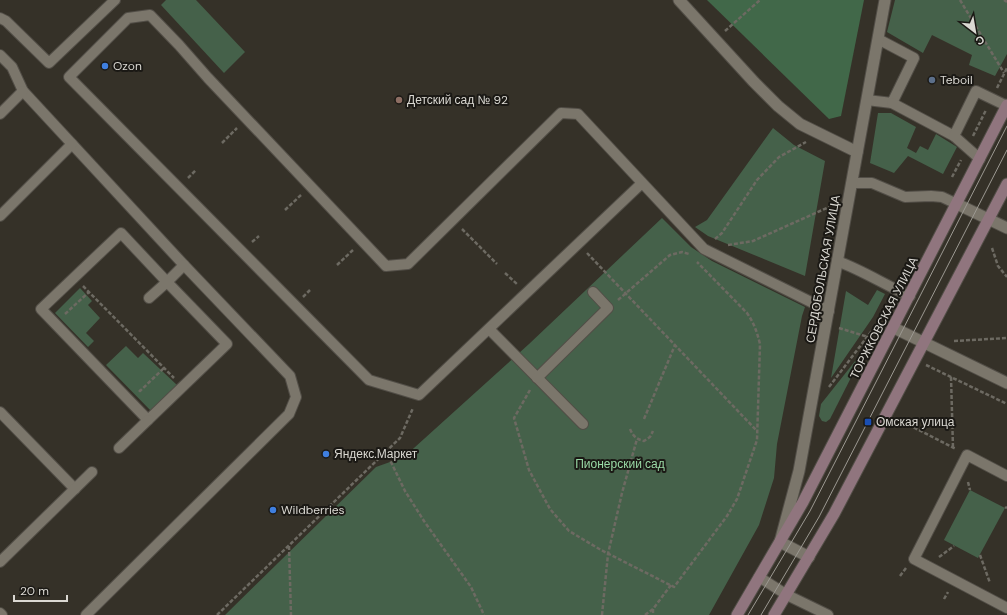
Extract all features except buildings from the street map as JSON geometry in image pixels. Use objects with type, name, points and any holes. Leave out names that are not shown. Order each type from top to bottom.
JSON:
[{"type":"main road","name":"ТОРЖКОВСКАЯ УЛИЦА","points":[[780,542],[804,502],[1007,106]]},
{"type":"main road","points":[[774,615],[809,557],[866,454],[1007,184]]},
{"type":"main road","name":"СЕРДОБОЛЬСКАЯ УЛИЦА","points":[[737,615],[780,542]]},
{"type":"street","points":[[679,0],[778,106],[800,124],[857,152]]},
{"type":"street","name":"СЕРДОБОЛЬСКАЯ УЛИЦА","points":[[780,542],[799,471],[885,0]]},
{"type":"street","points":[[957,204],[1007,228]]},
{"type":"street","points":[[894,328],[1007,383]]},
{"type":"street","points":[[780,542],[809,557]]},
{"type":"lane","points":[[0,18],[6,21],[49,63],[115,0]]},
{"type":"lane","points":[[642,183],[419,395],[369,380],[69,76],[128,18],[150,15],[179,44],[246,119],[386,266],[408,264],[561,113],[578,114],[704,249],[829,311]]},
{"type":"lane","points":[[878,39],[914,58],[892,103]]},
{"type":"lane","points":[[0,55],[12,67],[24,91],[184,265],[290,376],[296,397],[289,414],[86,615]]},
{"type":"lane","points":[[0,114],[24,91]]},
{"type":"lane","points":[[954,136],[976,91],[1007,106]]},
{"type":"lane","points":[[867,100],[892,103],[954,136],[980,159]]},
{"type":"lane","points":[[0,216],[72,144]]},
{"type":"lane","points":[[852,183],[872,183],[905,197],[942,197],[957,204]]},
{"type":"lane","points":[[119,448],[227,344],[121,233],[41,309],[148,420]]},
{"type":"lane","points":[[837,261],[910,296]]},
{"type":"lane","points":[[150,298],[184,265]]},
{"type":"lane","points":[[537,378],[608,308],[593,292]]},
{"type":"lane","points":[[489,329],[583,424]]},
{"type":"lane","points":[[0,412],[75,489]]},
{"type":"lane","points":[[1007,476],[967,455],[914,559],[1007,608]]},
{"type":"lane","points":[[0,562],[92,472]]},
{"type":"lane","points":[[759,577],[787,594],[828,615]]},
{"type":"path","points":[[716,39],[760,0]]},
{"type":"path","points":[[960,0],[1004,74]]},
{"type":"path","points":[[942,197],[1007,68]]},
{"type":"path","points":[[222,143],[246,119]]},
{"type":"path","points":[[704,249],[722,233],[757,180],[779,157],[821,134]]},
{"type":"path","points":[[286,210],[311,186]]},
{"type":"path","points":[[704,249],[753,241],[829,207]]},
{"type":"path","points":[[453,220],[497,264]]},
{"type":"path","points":[[337,265],[362,241]]},
{"type":"path","points":[[578,244],[757,431]]},
{"type":"path","points":[[992,248],[998,266],[1007,277]]},
{"type":"path","points":[[608,308],[670,255],[682,252],[690,255]]},
{"type":"path","points":[[537,378],[514,418],[529,470],[550,509],[569,531],[608,554],[674,587],[727,516],[737,499],[757,440],[760,344],[757,332],[753,321],[747,314],[695,260]]},
{"type":"path","points":[[505,273],[519,286]]},
{"type":"path","points":[[64,315],[87,291],[178,381]]},
{"type":"path","points":[[811,409],[880,320]]},
{"type":"path","points":[[837,327],[867,336],[874,340]]},
{"type":"path","points":[[949,341],[1007,338]]},
{"type":"path","points":[[644,419],[675,345]]},
{"type":"path","points":[[134,386],[140,391],[164,368]]},
{"type":"path","points":[[932,368],[1007,404]]},
{"type":"path","points":[[951,377],[953,448]]},
{"type":"path","points":[[217,615],[400,438],[419,395]]},
{"type":"path","points":[[903,422],[967,455]]},
{"type":"path","points":[[630,429],[632,434],[637,439],[644,441],[650,437],[653,430]]},
{"type":"path","points":[[602,615],[608,554],[622,493],[637,439]]},
{"type":"path","points":[[387,450],[405,491],[424,521],[471,587],[484,615]]},
{"type":"path","points":[[290,546],[291,615]]},
{"type":"path","points":[[980,555],[997,603]]},
{"type":"path","points":[[645,615],[653,609],[671,585]]},
{"type":"path","points":[[653,609],[653,615]]},
{"type":"green space","points":[[166,0],[196,0],[245,52],[224,73],[161,5]]},
{"type":"green space","points":[[707,0],[864,0],[841,116],[829,119]]},
{"type":"green space","points":[[895,0],[1007,0],[1007,54],[995,76],[969,65],[972,55],[932,35],[923,53],[887,32]]},
{"type":"green space","points":[[878,113],[891,113],[916,127],[907,148],[916,153],[920,146],[928,150],[936,134],[957,147],[943,174],[908,156],[894,173],[870,163]]},
{"type":"green space","points":[[773,128],[794,145],[825,161],[805,276],[708,236],[695,227],[707,220]]},
{"type":"green space","name":"Пионерский сад","points":[[662,218],[691,247],[712,261],[805,307],[777,444],[774,478],[759,525],[709,615],[225,615],[376,467],[404,457],[529,344]]},
{"type":"green space","points":[[80,288],[92,301],[88,305],[100,318],[86,333],[94,341],[88,347],[55,313]]},
{"type":"green space","points":[[877,290],[885,294],[873,317],[831,378],[846,291],[868,305]]},
{"type":"green space","points":[[126,346],[138,358],[143,353],[178,386],[152,412],[106,365]]},
{"type":"green space","points":[[867,346],[830,419],[826,422],[822,421],[819,416],[821,404]]},
{"type":"green space","points":[[970,490],[1005,508],[978,558],[944,540]]},
{"type":"tram line","points":[[748,615],[810,511],[1007,126]]},
{"type":"tram line","points":[[761,615],[819,517],[1007,150]]},
{"type":"place","name":"Ozon","points":[[105,66]]},
{"type":"place","name":"Teboil","points":[[932,80]]},
{"type":"place","name":"Детский сад № 92","points":[[399,100]]},
{"type":"place","name":"Омская улица","points":[[868,422]]},
{"type":"place","name":"Яндекс.Маркет","points":[[326,454]]},
{"type":"place","name":"Wildberries","points":[[273,510]]}]
